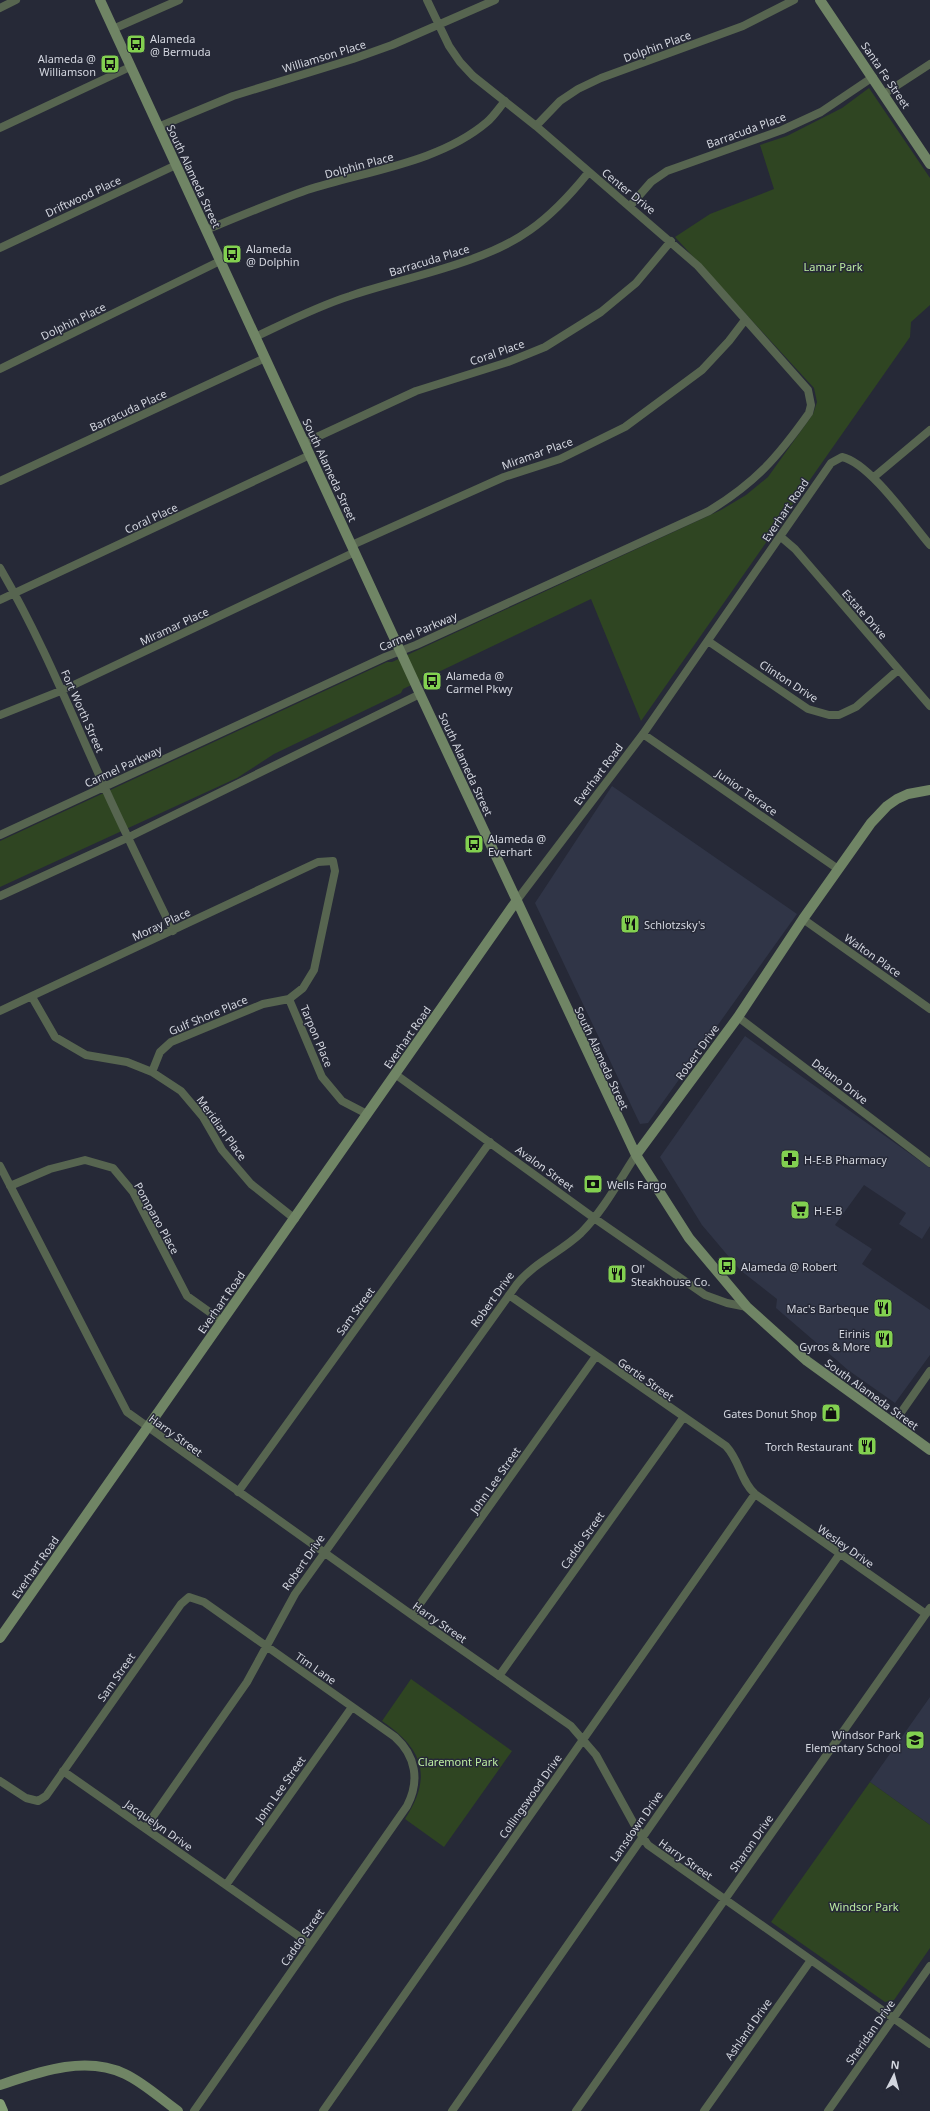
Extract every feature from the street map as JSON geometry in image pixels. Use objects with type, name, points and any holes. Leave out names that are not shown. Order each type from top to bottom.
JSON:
[{"type":"main road","name":"South Alameda Street","points":[[100,0],[420,694],[636,1156],[688,1238],[747,1307],[807,1361],[930,1450]]},
{"type":"main road","name":"Santa Fe Street","points":[[820,0],[930,164]]},
{"type":"main road","name":"Robert Drive","points":[[636,1156],[738,1017],[871,822],[887,806],[908,794],[930,790]]},
{"type":"main road","name":"Everhart Road","points":[[0,1638],[517,900]]},
{"type":"main road","points":[[0,2085],[49,2069],[86,2066],[106,2067],[125,2074],[178,2111]]},
{"type":"main road","points":[[0,2104],[3,2111]]},
{"type":"street","points":[[0,8],[16,0]]},
{"type":"street","points":[[113,29],[179,0]]},
{"type":"street","name":"Center Drive","points":[[427,0],[438,24],[460,62],[473,76],[536,126],[588,173],[630,206],[671,241],[703,272],[808,390],[811,405]]},
{"type":"street","name":"Williamson Place","points":[[158,127],[233,96],[353,59],[392,45],[495,0]]},
{"type":"street","name":"Dolphin Place","points":[[536,126],[560,100],[578,89],[601,78],[743,26],[794,0]]},
{"type":"street","points":[[884,94],[930,64]]},
{"type":"street","points":[[0,128],[130,67]]},
{"type":"street","name":"Barracuda Place","points":[[630,206],[651,182],[667,171],[782,130],[821,112],[873,78]]},
{"type":"street","name":"Dolphin Place","points":[[206,230],[308,190],[396,166],[429,154],[470,135],[488,121],[505,101]]},
{"type":"street","name":"Driftwood Place","points":[[0,248],[176,165]]},
{"type":"street","name":"Barracuda Place","points":[[255,337],[348,296],[463,262],[497,250],[536,226],[565,201],[588,173]]},
{"type":"street","name":"Coral Place","points":[[304,443],[416,391],[508,362],[545,347],[601,312],[636,283],[671,241]]},
{"type":"street","name":"Dolphin Place","points":[[0,368],[220,261]]},
{"type":"street","name":"Miramar Place","points":[[0,715],[63,690],[504,477],[560,459],[625,427],[702,370],[729,341],[745,320]]},
{"type":"street","name":"Barracuda Place","points":[[0,481],[265,358]]},
{"type":"street","name":"Carmel Parkway","points":[[0,835],[386,656],[401,651],[709,511],[735,496],[757,478],[790,439],[809,413],[811,405]]},
{"type":"street","points":[[930,430],[874,478],[930,545]]},
{"type":"street","name":"Coral Place","points":[[0,600],[310,455]]},
{"type":"street","name":"Everhart Road","points":[[517,900],[643,734],[831,463],[842,457],[851,459],[874,478]]},
{"type":"street","name":"Estate Drive","points":[[781,537],[795,549],[930,706]]},
{"type":"street","name":"Fort Worth Street","points":[[0,568],[15,594],[63,690],[105,787],[173,931]]},
{"type":"street","name":"Clinton Drive","points":[[708,641],[808,709],[830,715],[844,713],[856,707],[898,670]]},
{"type":"street","points":[[0,896],[129,837],[420,694]]},
{"type":"street","name":"Junior Terrace","points":[[643,734],[838,869]]},
{"type":"street","name":"Moray Place","points":[[0,1011],[318,862],[333,861]]},
{"type":"street","name":"Tarpon Place","points":[[333,861],[335,871],[314,970],[303,988],[289,999],[322,1077],[342,1101],[367,1114]]},
{"type":"street","name":"Walton Place","points":[[803,920],[930,1009]]},
{"type":"street","name":"Meridian Place","points":[[32,997],[55,1037],[86,1055],[127,1062],[152,1072],[181,1091],[203,1116],[222,1150],[251,1184],[295,1218]]},
{"type":"street","name":"Gulf Shore Place","points":[[152,1072],[160,1052],[171,1042],[263,1004],[289,999]]},
{"type":"street","name":"Delano Drive","points":[[738,1017],[930,1163]]},
{"type":"street","name":"Avalon Street","points":[[395,1074],[594,1218],[705,1295],[727,1303],[747,1307]]},
{"type":"street","name":"Sam Street","points":[[238,1492],[490,1142]]},
{"type":"street","name":"Robert Drive","points":[[144,1828],[247,1682],[259,1662],[265,1646],[284,1612],[324,1553],[509,1294],[526,1273],[564,1248],[594,1218],[636,1156]]},
{"type":"street","name":"Pompano Place","points":[[10,1186],[50,1169],[85,1160],[113,1168],[133,1192],[186,1296],[222,1322]]},
{"type":"street","name":"Harry Street","points":[[0,1166],[127,1412],[412,1616],[571,1726],[596,1755],[642,1836],[657,1852],[930,2044]]},
{"type":"street","name":"Gertie Street","points":[[509,1294],[683,1418],[726,1446],[738,1462],[748,1487],[755,1494]]},
{"type":"street","name":"John Lee Street","points":[[412,1616],[596,1356]]},
{"type":"street","points":[[893,1424],[930,1370]]},
{"type":"street","name":"Caddo Street","points":[[498,1676],[683,1418]]},
{"type":"street","name":"Wesley Drive","points":[[755,1494],[839,1555],[928,1611]]},
{"type":"street","name":"Collingswood Drive","points":[[323,2111],[755,1494]]},
{"type":"street","name":"Lansdown Drive","points":[[452,2111],[839,1555]]},
{"type":"street","name":"Sam Street","points":[[63,1771],[181,1604],[189,1596]]},
{"type":"street","name":"Tim Lane","points":[[189,1596],[204,1602],[395,1737],[405,1746],[411,1757],[415,1771]]},
{"type":"street","name":"Sharon Drive","points":[[576,2111],[928,1611]]},
{"type":"street","name":"John Lee Street","points":[[226,1885],[352,1707]]},
{"type":"street","points":[[0,1781],[26,1798],[38,1801],[46,1796],[63,1771]]},
{"type":"street","name":"Jacquelyn Drive","points":[[63,1771],[310,1944]]},
{"type":"street","name":"Caddo Street","points":[[194,2111],[407,1806],[414,1791],[415,1771]]},
{"type":"street","name":"Ashland Drive","points":[[704,2111],[810,1960]]},
{"type":"street","name":"Sheridan Drive","points":[[828,2111],[930,1966]]},
{"type":"shaded area","points":[[612,786],[797,914],[648,1123],[640,1124],[535,903]]},
{"type":"shaded area","points":[[745,1036],[930,1168],[930,1226],[922,1239],[899,1224],[906,1213],[864,1185],[835,1225],[872,1249],[862,1264],[930,1310],[930,1355],[895,1403],[848,1370],[776,1308],[777,1299],[740,1270],[702,1225],[660,1157]]},
{"type":"shaded area","name":"Windsor Park Elementary School","points":[[930,1697],[930,1825],[870,1782]]},
{"type":"green space","name":"Lamar Park","points":[[869,88],[930,178],[930,305],[911,322],[910,337],[641,721],[591,599],[403,689],[401,693],[274,754],[237,778],[0,887],[0,841],[387,662],[392,662],[721,510],[746,495],[768,477],[813,414],[817,402],[814,388],[675,237],[710,214],[774,189],[760,145],[787,136],[842,108]]},
{"type":"green space","name":"Claremont Park","points":[[411,1679],[512,1751],[444,1847],[405,1819],[414,1804],[419,1789],[421,1776],[419,1764],[415,1753],[407,1742],[396,1731],[382,1721]]},
{"type":"green space","name":"Windsor Park","points":[[870,1782],[930,1825],[930,1948],[894,2000],[885,2002],[771,1922]]},
{"type":"place","name":"Alameda @ Bermuda","points":[[136,44]]},
{"type":"place","name":"Alameda @ Williamson","points":[[110,64]]},
{"type":"place","name":"Alameda @ Dolphin","points":[[232,254]]},
{"type":"place","name":"Alameda @ Carmel Pkwy","points":[[432,681]]},
{"type":"place","name":"Alameda @ Everhart","points":[[474,844]]},
{"type":"place","name":"Schlotzsky's","points":[[630,924]]},
{"type":"place","name":"H-E-B Pharmacy","points":[[790,1159]]},
{"type":"place","name":"Wells Fargo","points":[[593,1184]]},
{"type":"place","name":"H-E-B","points":[[800,1210]]},
{"type":"place","name":"Alameda @ Robert","points":[[727,1266]]},
{"type":"place","name":"Ol' Steakhouse Co.","points":[[617,1274]]},
{"type":"place","name":"Mac's Barbeque","points":[[883,1308]]},
{"type":"place","name":"Eirinis Gyros & More","points":[[884,1339]]},
{"type":"place","name":"Gates Donut Shop","points":[[831,1413]]},
{"type":"place","name":"Torch Restaurant","points":[[867,1446]]},
{"type":"place","name":"Windsor Park Elementary School","points":[[915,1740]]}]
